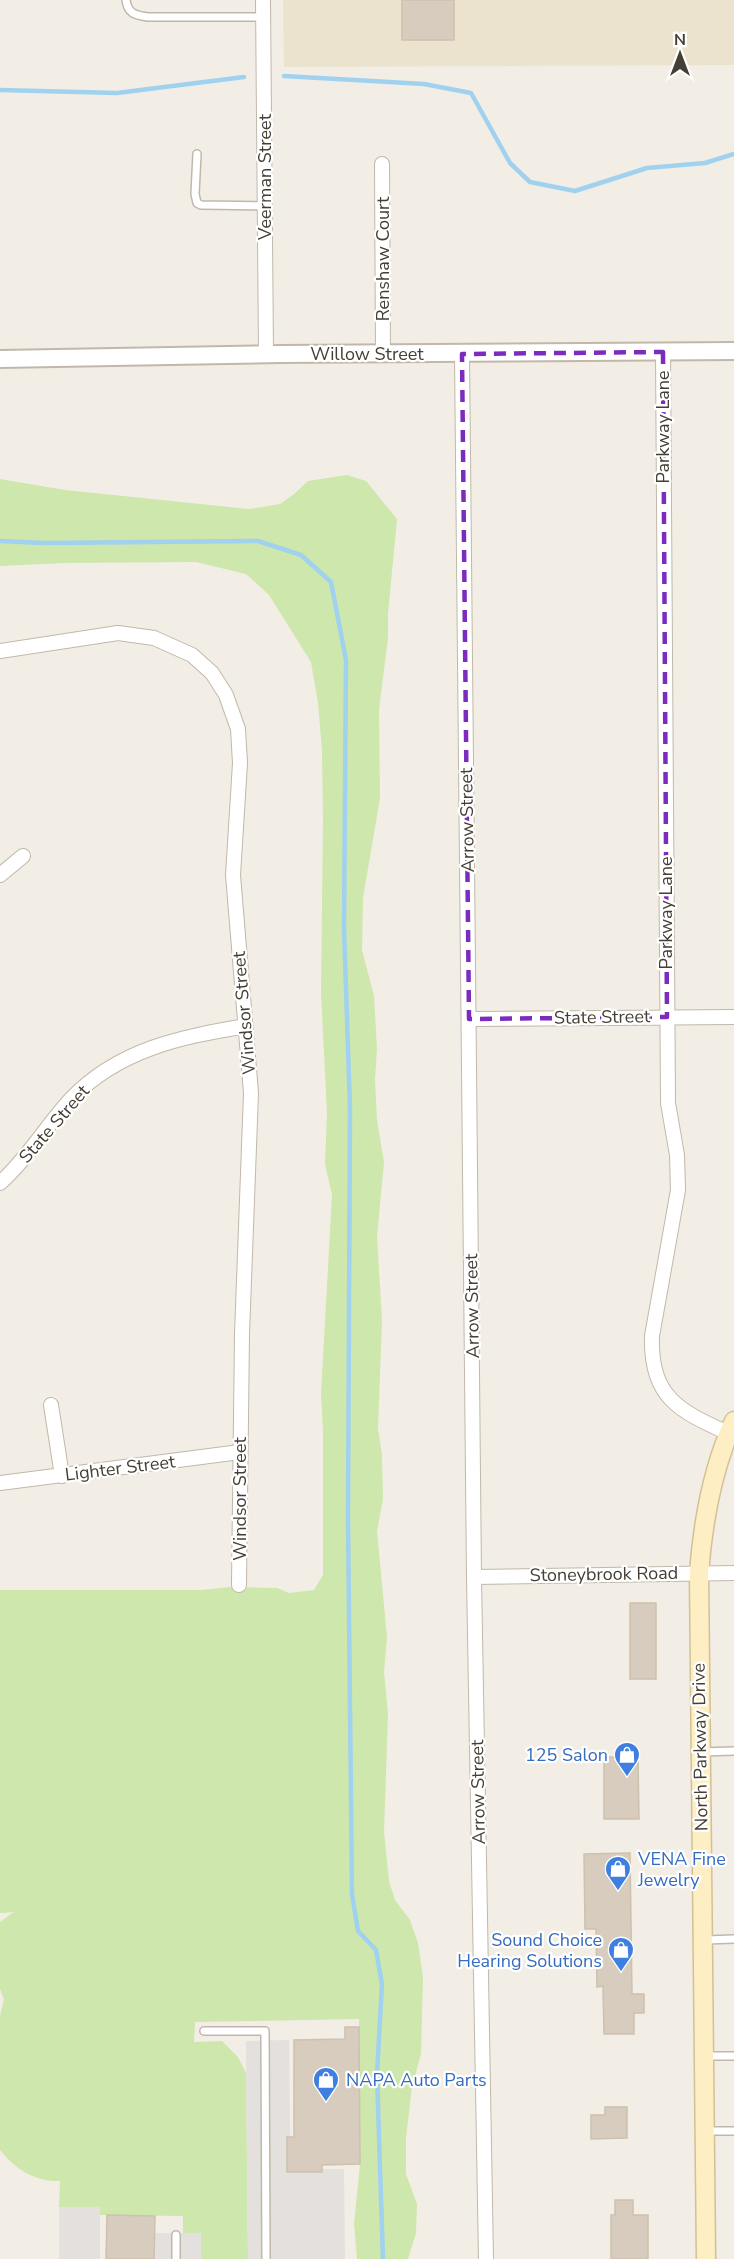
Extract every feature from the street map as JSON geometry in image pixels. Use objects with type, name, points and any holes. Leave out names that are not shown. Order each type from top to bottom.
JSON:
[{"type":"main road","name":"North Parkway Drive","points":[[706,2259],[699,1573],[707,1505],[720,1456],[731,1427]]},
{"type":"street","name":"Veerman Street","points":[[263,0],[266,354]]},
{"type":"street","name":"Renshaw Court","points":[[382,164],[383,354]]},
{"type":"street","name":"Willow Street","points":[[0,359],[266,354],[734,351]]},
{"type":"street","name":"Parkway Lane","points":[[663,352],[668,1103],[678,1177],[652,1336],[652,1352],[656,1373],[663,1389],[675,1405],[682,1411],[731,1427]]},
{"type":"street","name":"Arrow Street","points":[[462,354],[474,1577],[486,2259]]},
{"type":"street","name":"Windsor Street","points":[[0,651],[118,633],[154,638],[176,646],[202,663],[226,695],[238,729],[240,763],[233,875],[250,1094],[242,1334],[239,1585]]},
{"type":"street","points":[[0,875],[23,856]]},
{"type":"street","name":"State Street","points":[[469,1019],[734,1017]]},
{"type":"street","name":"State Street","points":[[0,1183],[25,1158],[52,1120],[71,1099],[83,1087],[111,1068],[142,1052],[173,1040],[246,1026]]},
{"type":"street","points":[[51,1405],[62,1476]]},
{"type":"street","name":"Lighter Street","points":[[0,1483],[240,1452]]},
{"type":"street","name":"Stoneybrook Road","points":[[474,1577],[734,1573]]},
{"type":"lane","points":[[126,0],[128,8],[134,15],[147,17],[263,17]]},
{"type":"lane","points":[[197,154],[195,194],[197,203],[201,205],[265,206]]},
{"type":"lane","points":[[700,1752],[734,1751]]},
{"type":"lane","points":[[702,1940],[734,1939]]},
{"type":"lane","points":[[204,2031],[265,2031],[266,2259]]},
{"type":"lane","points":[[704,2056],[734,2056]]},
{"type":"lane","points":[[705,2131],[734,2131]]},
{"type":"lane","points":[[176,2235],[176,2259]]},
{"type":"highlighted area","points":[[663,352],[667,1017],[469,1019],[462,354]]},
{"type":"shaded area","points":[[283,0],[734,0],[734,65],[284,67]]},
{"type":"shaded area","points":[[289,2040],[290,2137],[287,2137],[287,2172],[322,2172],[322,2169],[344,2169],[345,2259],[248,2259],[246,2041]]},
{"type":"shaded area","points":[[59,2207],[100,2207],[100,2259],[59,2259]]},
{"type":"shaded area","points":[[154,2233],[201,2233],[201,2259],[154,2259]]},
{"type":"green space","points":[[347,475],[366,481],[397,519],[388,614],[388,638],[379,710],[380,798],[363,898],[362,950],[374,996],[377,1120],[384,1162],[377,1237],[382,1320],[378,1428],[382,1455],[383,1499],[377,1531],[387,1637],[384,1672],[388,1714],[384,1831],[389,1881],[395,1900],[410,1920],[418,1943],[423,1977],[421,2054],[412,2087],[406,2138],[406,2174],[417,2204],[416,2233],[408,2259],[357,2259],[354,2224],[360,2164],[359,2019],[195,2022],[194,2042],[222,2041],[238,2057],[246,2073],[248,2259],[201,2259],[201,2233],[183,2233],[183,2216],[100,2215],[100,2207],[59,2207],[60,2181],[42,2179],[26,2173],[0,2150],[0,2016],[4,1999],[0,1989],[0,1922],[14,1912],[0,1913],[0,1590],[202,1590],[230,1587],[277,1588],[289,1593],[314,1590],[323,1575],[321,1393],[332,1195],[325,1164],[327,1114],[321,993],[322,751],[318,703],[311,662],[269,595],[246,574],[196,562],[0,566],[0,479],[65,490],[249,509],[280,504],[308,481]]},
{"type":"building","points":[[402,0],[454,0],[454,40],[402,40]]},
{"type":"building","points":[[630,1603],[656,1603],[656,1679],[630,1679]]},
{"type":"building","points":[[604,1757],[638,1757],[639,1819],[604,1819]]},
{"type":"building","points":[[630,1853],[632,1994],[644,1994],[644,2013],[634,2013],[634,2034],[604,2034],[603,1986],[597,1987],[596,1929],[585,1929],[584,1854]]},
{"type":"building","points":[[345,2027],[359,2027],[360,2164],[322,2165],[322,2172],[287,2172],[287,2137],[294,2137],[294,2040],[345,2039]]},
{"type":"building","points":[[605,2107],[627,2107],[627,2138],[591,2139],[591,2115],[605,2115]]},
{"type":"building","points":[[615,2200],[633,2200],[633,2215],[648,2215],[648,2259],[611,2259],[611,2215],[615,2215]]},
{"type":"building","points":[[107,2215],[155,2216],[154,2259],[106,2259]]},
{"type":"waterway","points":[[284,76],[424,84],[471,93],[510,163],[530,182],[575,191],[647,168],[705,163],[734,154]]},
{"type":"waterway","points":[[0,90],[117,93],[244,77]]},
{"type":"waterway","points":[[0,541],[44,543],[258,541],[301,555],[331,582],[346,660],[344,929],[350,1108],[348,1518],[352,1894],[358,1931],[376,1950],[382,1984],[377,2074],[383,2259]]},
{"type":"place","name":"125 Salon","points":[[627,1778]]},
{"type":"place","name":"VENA Fine Jewelry","points":[[618,1892]]},
{"type":"place","name":"Sound Choice Hearing Solutions","points":[[621,1973]]},
{"type":"place","name":"NAPA Auto Parts","points":[[326,2103]]}]
